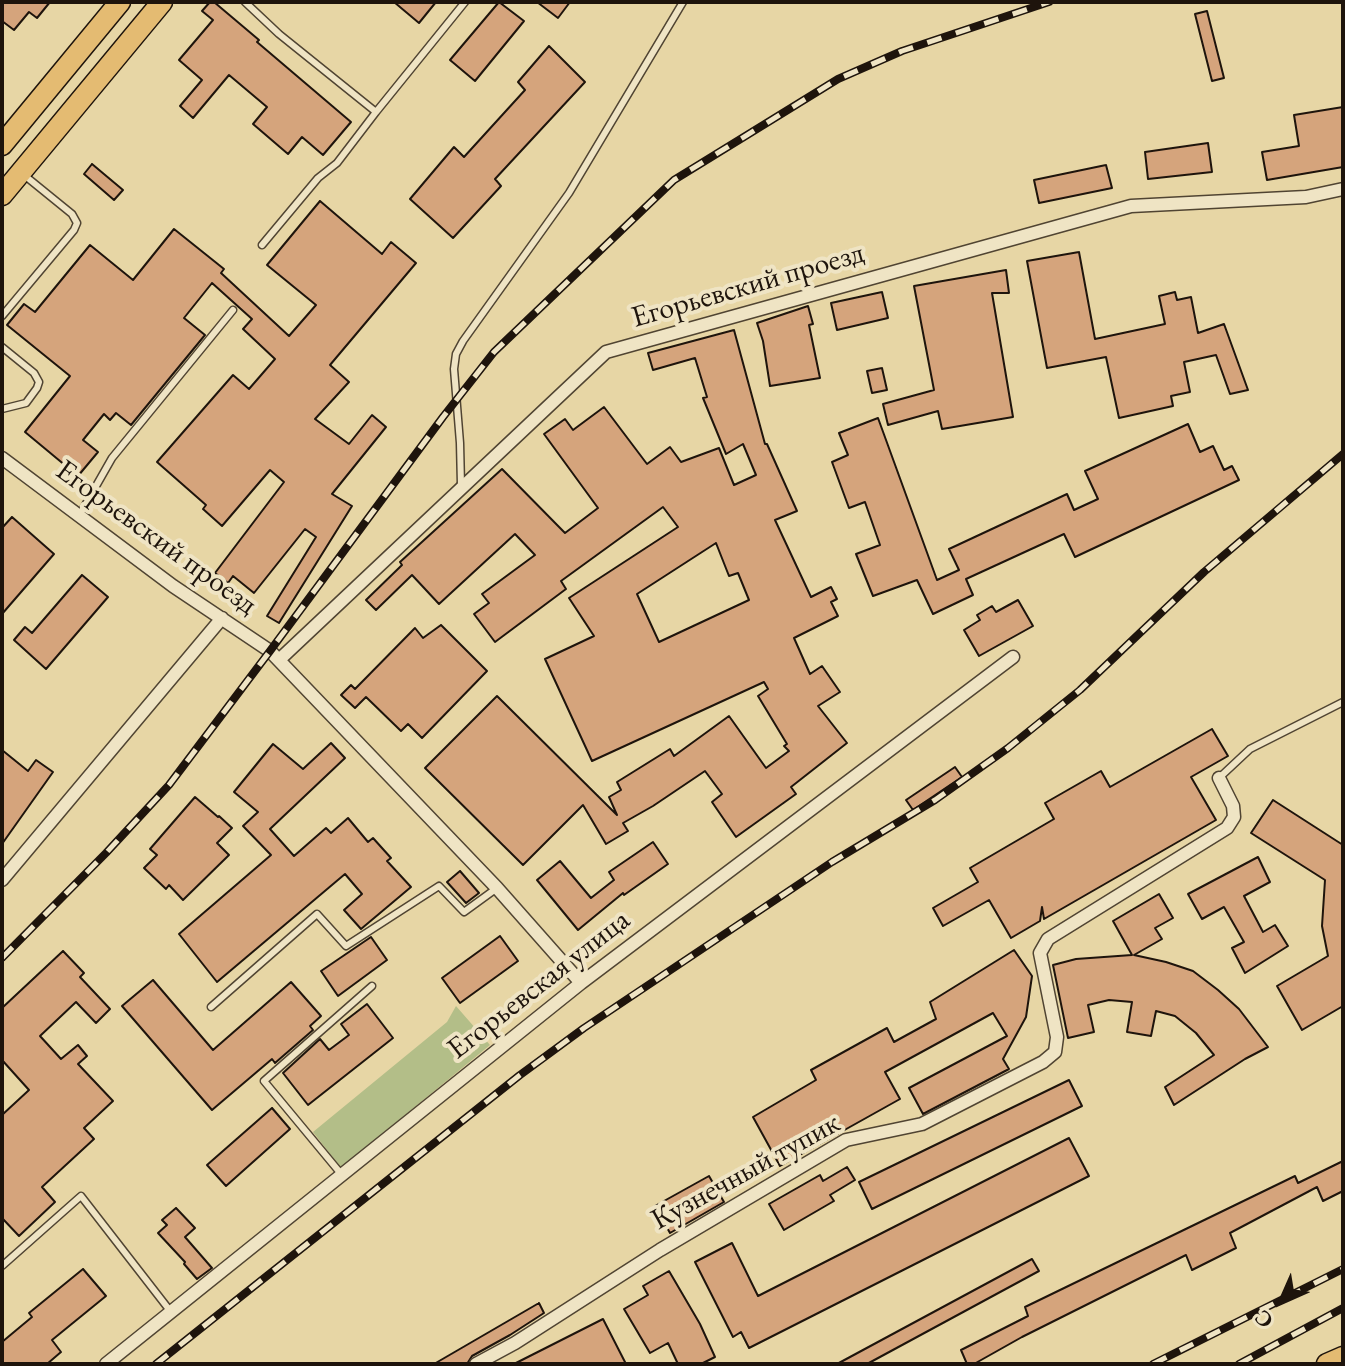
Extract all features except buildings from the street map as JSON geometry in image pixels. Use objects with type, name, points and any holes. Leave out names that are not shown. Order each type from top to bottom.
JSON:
[{"type":"main road","points":[[2,145],[120,2]]},
{"type":"main road","points":[[2,195],[162,2]]},
{"type":"main road","points":[[1327,1364],[1343,1357]]},
{"type":"street","name":"Егорьевский проезд","points":[[279,660],[606,352],[1131,206],[1306,197],[1343,189]]},
{"type":"street","name":"Егорьевский проезд","points":[[2,458],[173,586],[270,651],[497,888],[581,983]]},
{"type":"street","points":[[2,880],[222,618]]},
{"type":"street","name":"Егорьевская улица","points":[[106,1364],[581,983],[1013,657]]},
{"type":"street","name":"Кузнечный тупик","points":[[476,1364],[846,1140],[922,1124],[1043,1062],[1055,1052],[1057,1037],[1040,953],[1048,939],[1227,828],[1234,817],[1233,806],[1219,778]]},
{"type":"lane","points":[[245,2],[279,34],[376,112]]},
{"type":"lane","points":[[262,245],[318,178],[337,163],[465,2]]},
{"type":"lane","points":[[461,489],[454,369],[456,354],[569,193],[683,2]]},
{"type":"lane","points":[[2,316],[77,223],[72,214],[21,172]]},
{"type":"lane","points":[[79,516],[112,458],[233,310]]},
{"type":"lane","points":[[2,347],[34,373],[39,382],[26,403],[2,409]]},
{"type":"lane","points":[[1219,778],[1250,749],[1343,702]]},
{"type":"lane","points":[[211,1007],[317,914],[346,946],[439,886],[464,912],[497,888]]},
{"type":"lane","points":[[342,1175],[264,1081],[372,986]]},
{"type":"lane","points":[[2,1266],[81,1196],[171,1312]]},
{"type":"green space","points":[[456,1006],[490,1045],[341,1168],[313,1132],[447,1022]]},
{"type":"railway","points":[[2,958],[169,785],[494,352],[674,180],[838,79],[902,51],[1049,2]]},
{"type":"railway","points":[[156,1364],[520,1075],[584,1028],[832,862],[935,800],[1008,748],[1080,690],[1204,572],[1343,454]]},
{"type":"railway","points":[[1153,1364],[1343,1269]]},
{"type":"railway","points":[[1239,1364],[1343,1308]]}]
